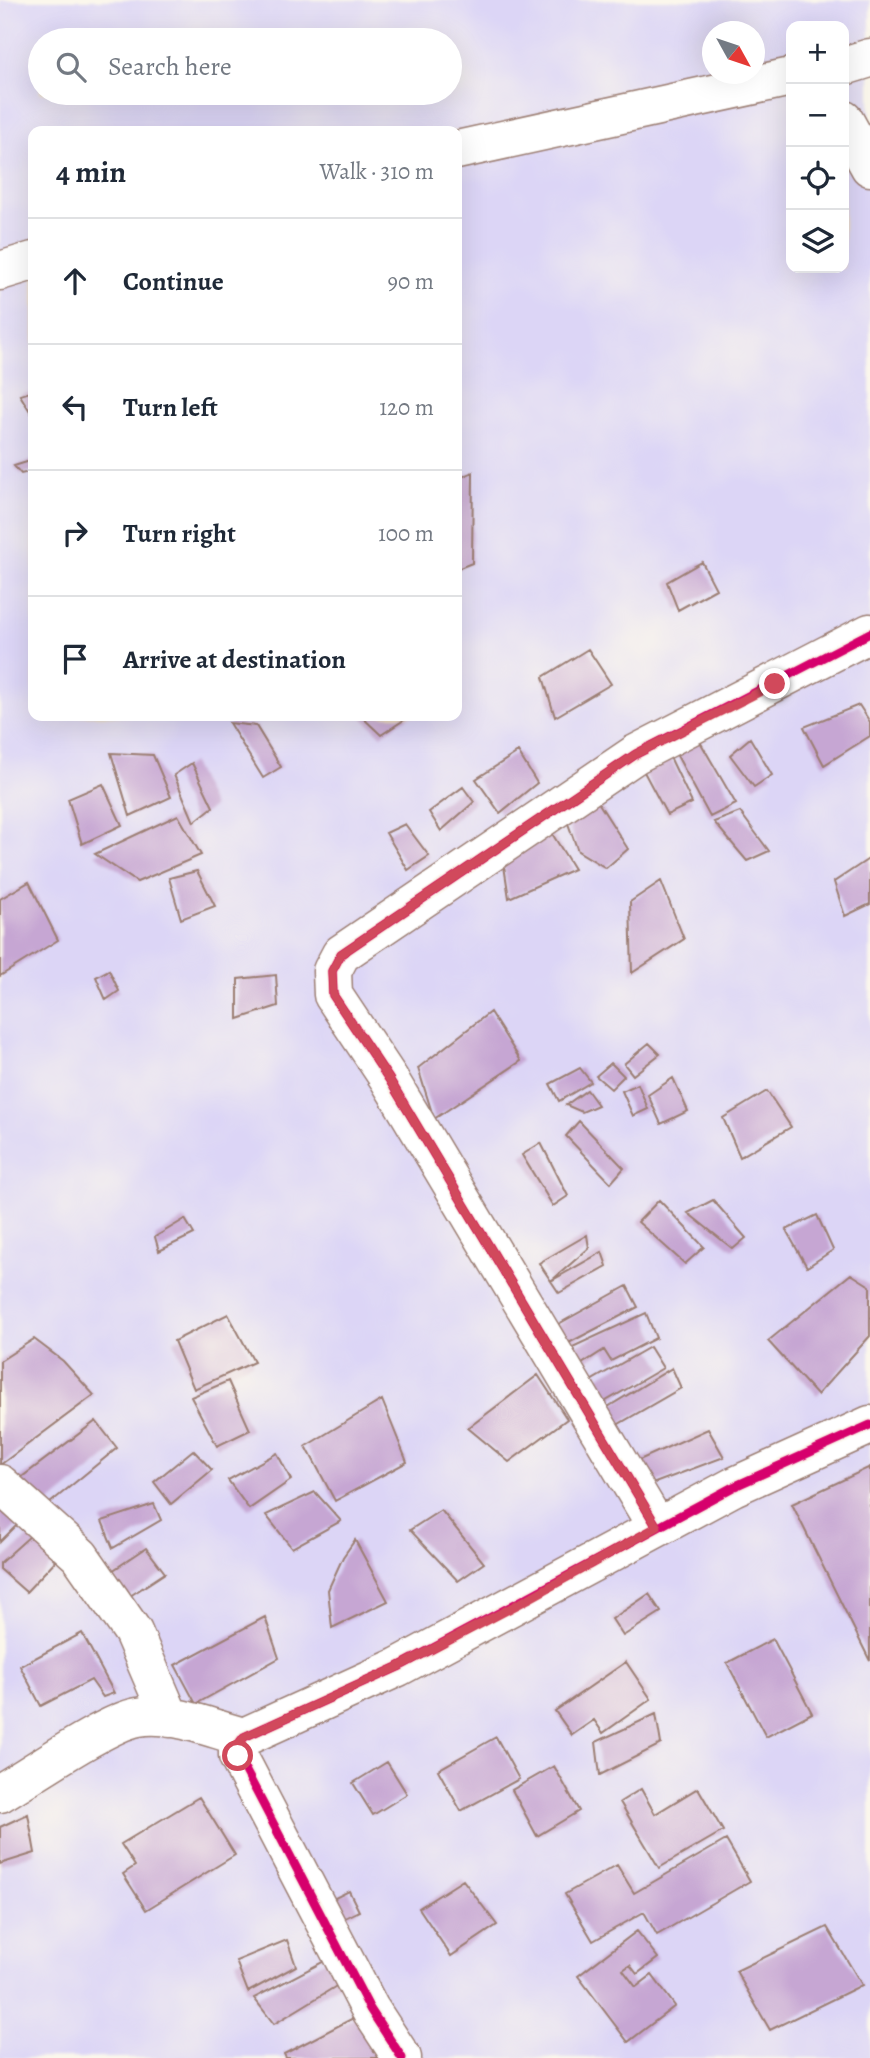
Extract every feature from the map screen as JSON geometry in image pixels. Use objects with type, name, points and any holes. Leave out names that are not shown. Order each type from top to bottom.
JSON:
[{"type":"street","points":[[849,64],[870,58]]},
{"type":"street","points":[[462,148],[786,78]]},
{"type":"street","points":[[849,129],[870,167]]},
{"type":"street","points":[[0,271],[28,263]]},
{"type":"street","points":[[657,1527],[389,1079],[333,995],[332,971],[341,954],[636,754],[870,633]]},
{"type":"street","points":[[402,2058],[370,2009],[238,1756],[238,1745],[244,1737],[398,1667],[733,1487],[870,1425]]},
{"type":"street","points":[[0,1484],[80,1556],[133,1632],[170,1718]]},
{"type":"street","points":[[0,1793],[97,1736],[137,1717],[170,1718],[244,1737]]},
{"type":"shaded area","points":[[0,0],[870,0],[870,2058],[0,2058]]},
{"type":"building","points":[[28,393],[28,408],[20,395]]},
{"type":"building","points":[[28,462],[28,472],[21,474],[14,466]]},
{"type":"building","points":[[473,472],[472,563],[462,567],[462,477]]},
{"type":"building","points":[[702,562],[716,589],[678,610],[667,582]]},
{"type":"building","points":[[588,649],[611,684],[555,717],[543,677]]},
{"type":"building","points":[[859,705],[870,722],[870,736],[824,765],[804,727]]},
{"type":"building","points":[[366,721],[402,721],[381,735]]},
{"type":"building","points":[[229,723],[256,726],[281,767],[263,778]]},
{"type":"building","points":[[695,733],[736,804],[710,817],[673,748]]},
{"type":"building","points":[[750,738],[772,775],[754,787],[730,755]]},
{"type":"building","points":[[518,752],[537,783],[500,813],[476,779]]},
{"type":"building","points":[[111,753],[153,755],[171,797],[130,816]]},
{"type":"building","points":[[670,757],[692,803],[667,815],[643,770]]},
{"type":"building","points":[[192,763],[213,807],[194,822],[174,775]]},
{"type":"building","points":[[103,784],[122,825],[82,844],[68,799]]},
{"type":"building","points":[[463,787],[474,802],[441,831],[429,812]]},
{"type":"building","points":[[596,799],[628,849],[606,868],[578,851],[566,818]]},
{"type":"building","points":[[740,812],[769,851],[747,861],[714,822]]},
{"type":"building","points":[[178,815],[201,855],[137,882],[95,854]]},
{"type":"building","points":[[405,824],[429,856],[408,870],[386,833]]},
{"type":"building","points":[[548,827],[574,869],[509,898],[502,853]]},
{"type":"building","points":[[870,858],[870,904],[845,916],[834,882]]},
{"type":"building","points":[[197,871],[215,906],[181,919],[169,878]]},
{"type":"building","points":[[661,881],[684,939],[632,973],[630,902]]},
{"type":"building","points":[[29,882],[58,940],[0,976],[0,899]]},
{"type":"building","points":[[109,970],[119,991],[106,1000],[96,977]]},
{"type":"building","points":[[276,975],[278,1006],[238,1019],[238,979]]},
{"type":"building","points":[[490,1012],[521,1061],[434,1119],[418,1068]]},
{"type":"building","points":[[649,1043],[660,1054],[633,1075],[624,1064]]},
{"type":"building","points":[[611,1063],[624,1076],[611,1089],[596,1076]]},
{"type":"building","points":[[580,1068],[591,1082],[559,1101],[550,1084]]},
{"type":"building","points":[[673,1078],[688,1111],[661,1124],[648,1095]]},
{"type":"building","points":[[638,1084],[648,1109],[633,1116],[622,1091]]},
{"type":"building","points":[[587,1090],[598,1105],[582,1112],[566,1105]]},
{"type":"building","points":[[767,1091],[791,1127],[740,1157],[723,1118]]},
{"type":"building","points":[[579,1121],[624,1168],[611,1183],[566,1136]]},
{"type":"building","points":[[541,1143],[568,1196],[553,1206],[522,1155]]},
{"type":"building","points":[[659,1200],[704,1247],[685,1264],[638,1222]]},
{"type":"building","points":[[713,1200],[746,1238],[733,1249],[688,1213]]},
{"type":"building","points":[[817,1215],[833,1250],[807,1267],[786,1230]]},
{"type":"building","points":[[185,1219],[194,1234],[159,1251],[155,1237]]},
{"type":"building","points":[[587,1235],[589,1248],[551,1281],[539,1263]]},
{"type":"building","points":[[602,1252],[607,1266],[559,1293],[551,1281]]},
{"type":"building","points":[[851,1274],[870,1286],[870,1336],[817,1395],[768,1341]]},
{"type":"building","points":[[627,1286],[638,1307],[561,1347],[555,1326]]},
{"type":"building","points":[[646,1313],[656,1338],[611,1361],[604,1350],[574,1369],[566,1350]]},
{"type":"building","points":[[228,1314],[254,1362],[194,1389],[174,1341]]},
{"type":"building","points":[[34,1339],[63,1361],[94,1395],[0,1465],[0,1361]]},
{"type":"building","points":[[650,1347],[663,1368],[599,1405],[589,1382]]},
{"type":"building","points":[[672,1368],[681,1388],[610,1429],[603,1410]]},
{"type":"building","points":[[538,1375],[567,1419],[509,1462],[468,1428]]},
{"type":"building","points":[[228,1381],[250,1430],[217,1446],[191,1397]]},
{"type":"building","points":[[382,1400],[407,1462],[335,1501],[306,1446]]},
{"type":"building","points":[[96,1421],[117,1448],[44,1508],[18,1480]]},
{"type":"building","points":[[708,1429],[724,1457],[647,1486],[637,1461]]},
{"type":"building","points":[[193,1450],[212,1470],[171,1504],[154,1482]]},
{"type":"building","points":[[277,1453],[291,1480],[249,1509],[228,1480]]},
{"type":"building","points":[[870,1467],[870,1661],[792,1504]]},
{"type":"building","points":[[315,1492],[341,1521],[292,1548],[266,1515]]},
{"type":"building","points":[[0,1504],[26,1516],[0,1542]]},
{"type":"building","points":[[154,1504],[161,1520],[113,1548],[102,1521]]},
{"type":"building","points":[[441,1510],[484,1563],[458,1581],[410,1530]]},
{"type":"building","points":[[31,1535],[58,1558],[26,1592],[0,1569],[0,1563]]},
{"type":"building","points":[[355,1540],[388,1601],[332,1628],[328,1590],[343,1557]]},
{"type":"building","points":[[146,1548],[165,1573],[127,1598],[109,1573]]},
{"type":"building","points":[[649,1594],[661,1612],[623,1636],[612,1619]]},
{"type":"building","points":[[265,1617],[279,1658],[196,1704],[175,1665]]},
{"type":"building","points":[[82,1633],[114,1693],[103,1697],[91,1680],[41,1706],[20,1666]]},
{"type":"building","points":[[773,1639],[812,1713],[766,1737],[727,1663]]},
{"type":"building","points":[[626,1662],[651,1699],[603,1733],[594,1720],[572,1735],[555,1711]]},
{"type":"building","points":[[656,1714],[661,1744],[600,1775],[596,1742]]},
{"type":"building","points":[[496,1737],[519,1779],[461,1811],[438,1770]]},
{"type":"building","points":[[387,1762],[407,1794],[373,1815],[353,1783]]},
{"type":"building","points":[[554,1766],[579,1811],[537,1836],[512,1790]]},
{"type":"building","points":[[698,1788],[723,1831],[659,1868],[620,1802],[641,1789],[655,1814]]},
{"type":"building","points":[[199,1797],[235,1855],[146,1910],[123,1874],[135,1866],[121,1844]]},
{"type":"building","points":[[28,1814],[35,1853],[0,1864],[0,1827]]},
{"type":"building","points":[[726,1840],[750,1881],[657,1935],[644,1912],[593,1941],[565,1894],[617,1865],[634,1893]]},
{"type":"building","points":[[463,1880],[497,1925],[451,1956],[419,1908]]},
{"type":"building","points":[[349,1891],[359,1911],[333,1924],[323,1904]]},
{"type":"building","points":[[827,1927],[862,1985],[770,2030],[736,1971]]},
{"type":"building","points":[[637,1931],[658,1958],[637,1974],[630,1965],[623,1970],[636,1987],[652,1975],[675,2006],[628,2042],[578,1976]]},
{"type":"building","points":[[287,1940],[296,1966],[248,1992],[236,1961]]},
{"type":"building","points":[[330,1958],[343,1982],[274,2024],[254,1998]]},
{"type":"building","points":[[361,2014],[398,2058],[286,2058],[284,2054]]},
{"type":"cycle path","points":[[657,1527],[389,1079],[333,995],[332,971],[341,954],[636,754],[870,633]]},
{"type":"cycle path","points":[[402,2058],[370,2009],[238,1756],[238,1745],[244,1737],[398,1667],[733,1487],[870,1425]]},
{"type":"route","points":[[238,1756],[238,1745],[244,1737],[398,1667],[657,1527],[389,1079],[333,995],[332,971],[341,954],[636,754],[775,684]]}]
